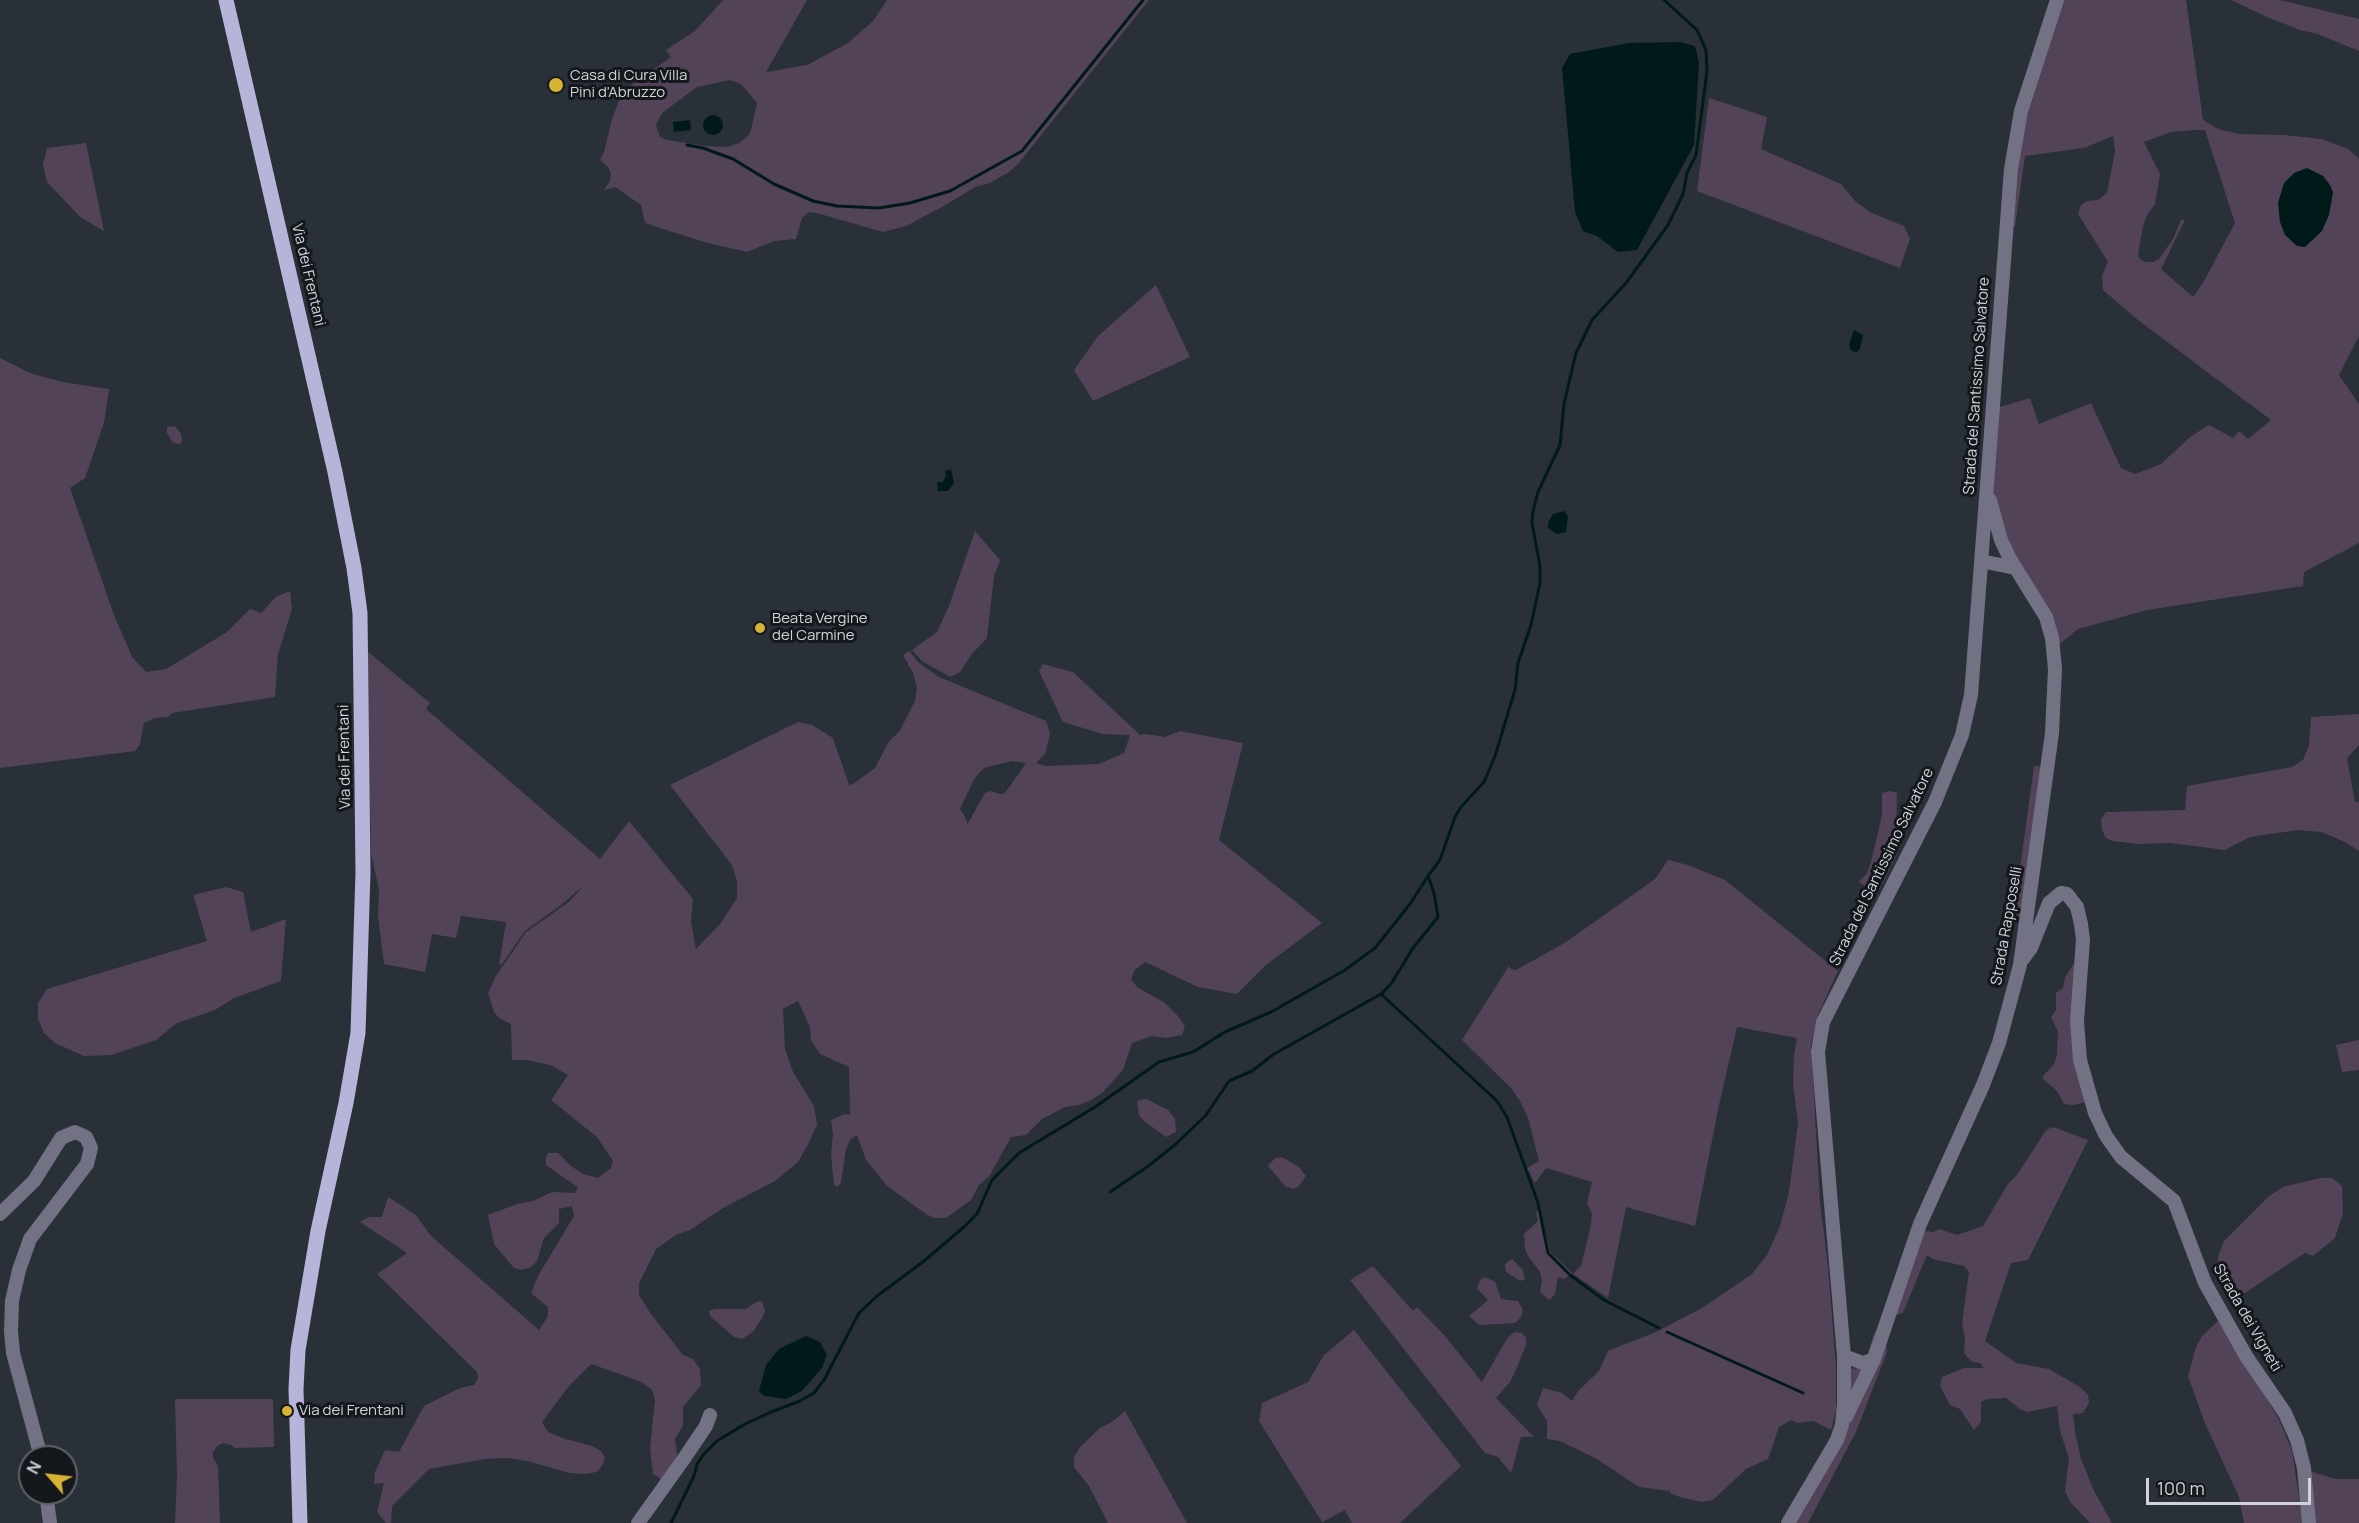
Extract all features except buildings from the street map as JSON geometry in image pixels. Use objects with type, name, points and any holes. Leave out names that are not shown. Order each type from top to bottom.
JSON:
[{"type":"main road","name":"Via dei Frentani","points":[[226,0],[335,472],[354,568],[360,613],[364,837],[358,1033],[346,1103],[318,1231],[298,1350],[296,1389],[300,1523]]},
{"type":"street","name":"Strada del Santissimo Salvatore","points":[[1788,1523],[1837,1440],[1845,1403],[1844,1356],[1818,1052],[1823,1022],[1935,802],[1962,735],[1971,695],[2011,169],[2021,111],[2057,0]]},
{"type":"street","name":"Strada Rapposelli","points":[[1842,1425],[1874,1359],[1920,1224],[1983,1085],[1999,1042],[2020,964],[2052,733],[2055,669],[2052,638],[2046,617],[2015,568],[2001,540],[1987,489]]},
{"type":"street","points":[[1981,561],[2015,568]]},
{"type":"street","name":"Strada dei Vigneti","points":[[2020,964],[2031,948],[2049,903],[2061,893],[2067,894],[2077,907],[2082,932],[2077,1021],[2080,1060],[2095,1113],[2106,1136],[2121,1157],[2174,1201],[2205,1283],[2246,1356],[2284,1413],[2297,1440],[2304,1468],[2309,1523]]},
{"type":"street","points":[[0,1214],[34,1181],[61,1138],[75,1132],[86,1137],[91,1148],[87,1164],[30,1239],[19,1270],[12,1301],[10,1323],[13,1353],[38,1445]]},
{"type":"street","points":[[1844,1356],[1863,1363],[1874,1359]]},
{"type":"street","points":[[638,1523],[706,1426],[710,1415]]},
{"type":"street","points":[[48,1505],[51,1523]]},
{"type":"shaded area","points":[[723,0],[807,0],[766,72],[807,65],[848,43],[873,21],[887,0],[1149,0],[1018,164],[1009,172],[990,183],[975,187],[906,226],[883,232],[809,212],[802,218],[796,239],[774,241],[747,252],[704,242],[645,223],[641,205],[615,187],[604,190],[610,181],[611,173],[600,160],[620,98],[626,89],[671,57],[666,50],[695,31]],"holes":[[[730,80],[741,84],[757,103],[750,134],[739,143],[727,147],[706,146],[660,137],[656,125],[662,113],[697,87]]]},
{"type":"shaded area","points":[[2063,0],[2186,0],[2203,120],[2218,129],[2238,134],[2321,139],[2348,149],[2359,159],[2359,336],[2339,375],[2359,404],[2359,543],[2304,572],[2303,586],[2147,610],[2078,629],[2057,646],[2006,539],[1989,492],[1993,409],[2030,398],[2039,424],[2091,403],[2121,468],[2135,474],[2161,464],[2190,437],[2209,425],[2233,438],[2239,431],[2248,439],[2271,420],[2138,320],[2103,290],[2102,276],[2108,262],[2078,214],[2081,205],[2087,201],[2098,200],[2107,193],[2115,151],[2113,136],[2084,148],[2025,156],[2015,227],[2011,226],[2019,150],[2033,91]],"holes":[[[2205,130],[2235,223],[2193,297],[2161,269],[2185,220],[2181,220],[2173,239],[2159,259],[2145,262],[2139,258],[2138,254],[2143,226],[2155,204],[2160,174],[2144,142],[2171,132]],[[2331,185],[2332,201],[2322,231]]]},
{"type":"shaded area","points":[[2231,0],[2280,0],[2359,19],[2359,51],[2267,17]]},
{"type":"shaded area","points":[[1680,42],[1695,46],[1699,63],[1694,145],[1637,250],[1618,252],[1597,236],[1583,231],[1575,212],[1562,68],[1570,54],[1629,43]]},
{"type":"shaded area","points":[[1709,98],[1767,117],[1761,149],[1841,184],[1856,202],[1872,213],[1904,226],[1910,239],[1900,268],[1697,191]]},
{"type":"shaded area","points":[[713,115],[720,118],[723,125],[720,132],[713,135],[706,132],[703,125],[706,118]]},
{"type":"shaded area","points":[[690,120],[691,130],[674,132],[673,122]]},
{"type":"shaded area","points":[[86,143],[104,231],[80,217],[47,182],[43,164],[47,148]]},
{"type":"shaded area","points":[[2307,168],[2323,176],[2333,192],[2329,215],[2322,231],[2305,247],[2297,246],[2285,235],[2280,222],[2278,203],[2284,183],[2294,173]]},
{"type":"shaded area","points":[[1156,285],[1190,357],[1093,401],[1074,370],[1098,336]]},
{"type":"shaded area","points":[[1854,330],[1863,335],[1860,349],[1856,353],[1850,349],[1849,344]]},
{"type":"shaded area","points":[[0,358],[30,373],[62,382],[109,389],[104,423],[85,478],[70,488],[114,615],[132,657],[146,672],[166,669],[227,632],[250,609],[261,613],[276,597],[290,591],[292,609],[278,654],[275,697],[172,713],[168,717],[154,718],[144,723],[140,744],[135,751],[0,768]]},
{"type":"shaded area","points":[[175,426],[181,434],[180,444],[173,443],[167,433],[167,427]]},
{"type":"shaded area","points":[[951,469],[954,483],[948,491],[938,491],[937,482],[943,482],[945,471]]},
{"type":"shaded area","points":[[1564,511],[1568,516],[1566,532],[1555,533],[1548,528],[1548,523],[1553,514]]},
{"type":"shaded area","points":[[975,531],[1000,560],[994,576],[987,638],[971,655],[960,672],[950,677],[922,661],[912,650],[937,632],[949,606]]},
{"type":"shaded area","points":[[367,651],[430,703],[426,709],[600,859],[629,821],[693,899],[691,921],[696,949],[720,924],[737,898],[737,881],[732,865],[670,785],[798,722],[812,725],[833,738],[849,785],[853,784],[875,768],[889,741],[899,732],[915,701],[917,687],[913,673],[903,655],[909,651],[919,663],[939,677],[1046,721],[1050,733],[1048,742],[1045,754],[1036,763],[1045,766],[1099,764],[1124,753],[1130,735],[1103,734],[1063,722],[1039,671],[1043,664],[1073,672],[1140,735],[1165,737],[1180,731],[1243,743],[1219,840],[1322,923],[1266,965],[1237,994],[1198,987],[1145,962],[1135,970],[1131,979],[1137,987],[1165,1003],[1177,1015],[1185,1026],[1182,1035],[1166,1038],[1152,1036],[1132,1043],[1123,1070],[1103,1092],[1093,1099],[1079,1105],[1065,1107],[1042,1119],[1026,1135],[1011,1137],[990,1175],[979,1185],[971,1200],[946,1218],[934,1218],[926,1214],[887,1186],[866,1160],[857,1135],[850,1140],[846,1149],[841,1182],[838,1187],[834,1185],[831,1120],[844,1114],[850,1115],[849,1067],[820,1054],[811,1040],[810,1027],[798,1001],[783,1009],[785,1049],[793,1072],[814,1106],[817,1125],[808,1144],[798,1162],[775,1181],[723,1208],[656,1249],[639,1283],[639,1295],[651,1314],[683,1355],[693,1359],[700,1369],[701,1385],[683,1407],[683,1426],[675,1439],[677,1454],[675,1465],[670,1473],[661,1479],[653,1474],[650,1448],[655,1400],[652,1390],[642,1382],[591,1364],[569,1386],[542,1422],[548,1432],[601,1451],[605,1458],[597,1472],[570,1473],[508,1458],[485,1459],[429,1469],[392,1506],[391,1523],[386,1523],[377,1512],[384,1483],[374,1484],[375,1472],[385,1450],[399,1452],[424,1406],[460,1388],[474,1385],[478,1378],[477,1372],[377,1274],[407,1253],[360,1222],[369,1217],[382,1217],[388,1197],[416,1215],[430,1235],[539,1330],[548,1316],[548,1307],[531,1293],[538,1276],[574,1216],[572,1206],[559,1209],[559,1223],[544,1238],[537,1261],[531,1267],[521,1270],[514,1268],[494,1244],[488,1215],[517,1204],[533,1201],[552,1192],[575,1193],[578,1188],[546,1165],[548,1153],[558,1153],[583,1174],[598,1178],[611,1168],[613,1161],[597,1137],[551,1100],[568,1075],[550,1065],[527,1060],[512,1060],[511,1024],[499,1018],[494,1012],[488,993],[496,976],[526,932],[569,902],[584,885],[525,931],[499,965],[506,922],[461,916],[456,938],[432,934],[425,972],[384,964],[378,916],[379,890],[371,853]],"holes":[[[1012,761],[1026,763],[1005,793],[990,791],[985,793],[967,825],[960,809],[974,779],[984,768]]]},
{"type":"shaded area","points":[[2359,714],[2359,745],[2347,758],[2355,802],[2359,802],[2359,851],[2322,832],[2298,830],[2250,837],[2225,850],[2170,843],[2138,844],[2112,841],[2106,838],[2102,830],[2101,819],[2106,812],[2185,810],[2187,786],[2292,767],[2303,760],[2309,745],[2311,717]]},
{"type":"shaded area","points":[[2034,766],[2045,767],[2020,917],[2014,913]]},
{"type":"shaded area","points":[[1890,791],[1897,793],[1898,852],[1880,889],[1870,889],[1859,882],[1867,873],[1871,862],[1882,815],[1882,793]]},
{"type":"shaded area","points":[[1668,860],[1688,865],[1725,880],[1838,971],[1818,1015],[1811,1046],[1820,1202],[1828,1266],[1836,1368],[1836,1410],[1831,1430],[1813,1421],[1797,1423],[1791,1420],[1779,1427],[1768,1459],[1746,1469],[1713,1500],[1701,1502],[1677,1496],[1670,1491],[1639,1487],[1597,1459],[1560,1441],[1547,1439],[1547,1421],[1537,1405],[1543,1388],[1562,1393],[1572,1401],[1578,1391],[1599,1371],[1608,1351],[1656,1332],[1702,1308],[1752,1274],[1767,1255],[1780,1226],[1789,1192],[1798,1123],[1793,1083],[1797,1038],[1737,1027],[1695,1226],[1626,1207],[1608,1298],[1573,1274],[1581,1266],[1591,1225],[1592,1214],[1587,1203],[1592,1182],[1546,1168],[1535,1183],[1527,1168],[1539,1161],[1528,1118],[1520,1101],[1511,1088],[1462,1040],[1509,966],[1516,970],[1566,942],[1655,879]]},
{"type":"shaded area","points":[[226,887],[243,892],[251,932],[286,919],[281,981],[234,998],[215,1010],[177,1023],[156,1040],[112,1055],[84,1056],[55,1043],[44,1033],[38,1019],[38,1003],[47,989],[207,941],[193,895]]},
{"type":"shaded area","points":[[2075,962],[2090,1101],[2073,1105],[2064,1104],[2057,1091],[2043,1079],[2043,1076],[2054,1064],[2057,1054],[2058,1032],[2051,1017],[2056,1010],[2056,993],[2063,988],[2065,977]]},
{"type":"shaded area","points":[[2359,1040],[2359,1070],[2342,1072],[2336,1045]]},
{"type":"shaded area","points":[[1146,1099],[1168,1110],[1175,1119],[1176,1132],[1166,1137],[1144,1121],[1139,1115],[1137,1101]]},
{"type":"shaded area","points":[[2053,1127],[2088,1140],[2028,1260],[2011,1263],[1985,1341],[2016,1363],[2049,1369],[2080,1387],[2088,1395],[2089,1403],[2083,1413],[2073,1414],[2075,1432],[2081,1459],[2094,1491],[2112,1523],[2090,1523],[2071,1503],[2065,1491],[2069,1458],[2060,1431],[2057,1406],[2027,1412],[2006,1398],[1987,1399],[1981,1402],[1981,1422],[1974,1430],[1960,1409],[1950,1405],[1940,1386],[1942,1377],[1964,1368],[1984,1368],[1980,1363],[1972,1362],[1964,1353],[1965,1339],[1962,1323],[1969,1272],[1964,1266],[1933,1259],[1927,1255],[1903,1313],[1890,1317],[1924,1231],[1933,1232],[1939,1229],[1957,1235],[1983,1226],[2008,1184],[2017,1175],[2046,1130]]},
{"type":"shaded area","points":[[1282,1157],[1299,1167],[1306,1176],[1299,1186],[1293,1189],[1285,1186],[1268,1166],[1275,1158]]},
{"type":"shaded area","points":[[2320,1178],[2332,1178],[2342,1186],[2343,1213],[2335,1238],[2313,1256],[2305,1253],[2242,1295],[2245,1301],[2227,1297],[2218,1280],[2218,1256],[2224,1241],[2269,1196],[2283,1187]]},
{"type":"shaded area","points":[[1540,1210],[1550,1252],[1573,1274],[1564,1279],[1558,1277],[1555,1294],[1549,1300],[1540,1292],[1542,1281],[1540,1272],[1525,1249],[1524,1234],[1538,1221],[1536,1212]]},
{"type":"shaded area","points":[[1512,1259],[1523,1270],[1525,1279],[1520,1281],[1506,1272],[1505,1264]]},
{"type":"shaded area","points":[[1373,1266],[1413,1311],[1417,1307],[1445,1336],[1482,1382],[1508,1337],[1515,1332],[1522,1333],[1526,1338],[1526,1345],[1510,1382],[1496,1398],[1534,1437],[1521,1437],[1511,1473],[1498,1457],[1485,1453],[1350,1280]]},
{"type":"shaded area","points":[[1485,1277],[1495,1282],[1501,1299],[1518,1301],[1523,1310],[1521,1317],[1515,1323],[1479,1325],[1469,1316],[1488,1300],[1477,1288],[1480,1280]]},
{"type":"shaded area","points":[[758,1301],[762,1302],[765,1311],[753,1332],[742,1339],[734,1337],[710,1316],[709,1311],[715,1309],[746,1309]]},
{"type":"shaded area","points":[[2218,1321],[2279,1419],[2292,1451],[2303,1523],[2244,1523],[2239,1497],[2204,1421],[2188,1376],[2196,1347],[2202,1336]]},
{"type":"shaded area","points":[[1354,1330],[1461,1466],[1400,1523],[1352,1523],[1345,1510],[1322,1522],[1259,1421],[1262,1403],[1308,1382],[1324,1355]]},
{"type":"shaded area","points":[[1875,1331],[1886,1337],[1887,1352],[1856,1432],[1808,1523],[1792,1523],[1849,1418],[1846,1369],[1863,1368]]},
{"type":"shaded area","points":[[806,1336],[820,1342],[827,1355],[822,1368],[802,1391],[786,1399],[764,1396],[759,1391],[766,1365],[779,1349]]},
{"type":"shaded area","points":[[175,1399],[273,1399],[274,1447],[235,1448],[223,1443],[213,1452],[213,1458],[218,1466],[220,1523],[175,1523],[177,1477]]},
{"type":"shaded area","points":[[1125,1411],[1187,1523],[1108,1523],[1089,1486],[1074,1467],[1074,1457],[1080,1447],[1100,1428]]},
{"type":"shaded area","points":[[2309,1471],[2336,1479],[2359,1479],[2359,1523],[2312,1523]]},
{"type":"waterway","points":[[687,145],[733,159],[774,184],[813,201],[837,206],[879,208],[910,203],[950,191],[1022,151],[1143,0]]},
{"type":"waterway","points":[[1110,1192],[1176,1144],[1206,1115],[1229,1081],[1252,1071],[1274,1054],[1381,994],[1391,984],[1413,948],[1438,917],[1434,893],[1428,876],[1440,860],[1455,817],[1484,782],[1495,756],[1515,690],[1518,663],[1531,625],[1540,583],[1540,566],[1532,523],[1533,511],[1538,492],[1560,445],[1564,404],[1576,353],[1592,320],[1626,283],[1668,225],[1683,194],[1687,173],[1696,155],[1707,71],[1706,50],[1697,30],[1664,0]]},
{"type":"waterway","points":[[671,1523],[694,1476],[697,1464],[704,1454],[717,1441],[745,1424],[814,1393],[824,1380],[859,1313],[965,1226],[977,1214],[992,1180],[1019,1153],[1095,1107],[1159,1062],[1193,1052],[1225,1032],[1271,1012],[1345,970],[1375,948],[1410,904],[1428,876]]},
{"type":"waterway","points":[[1381,994],[1497,1101],[1507,1117],[1538,1203],[1548,1253],[1570,1275],[1604,1300],[1659,1328]]},
{"type":"waterway","points":[[1667,1332],[1803,1393]]},
{"type":"place","name":"Casa di Cura Villa Pini d'Abruzzo","points":[[556,85]]},
{"type":"place","name":"Beata Vergine del Carmine","points":[[760,628]]},
{"type":"place","name":"Via dei Frentani","points":[[287,1411]]}]
